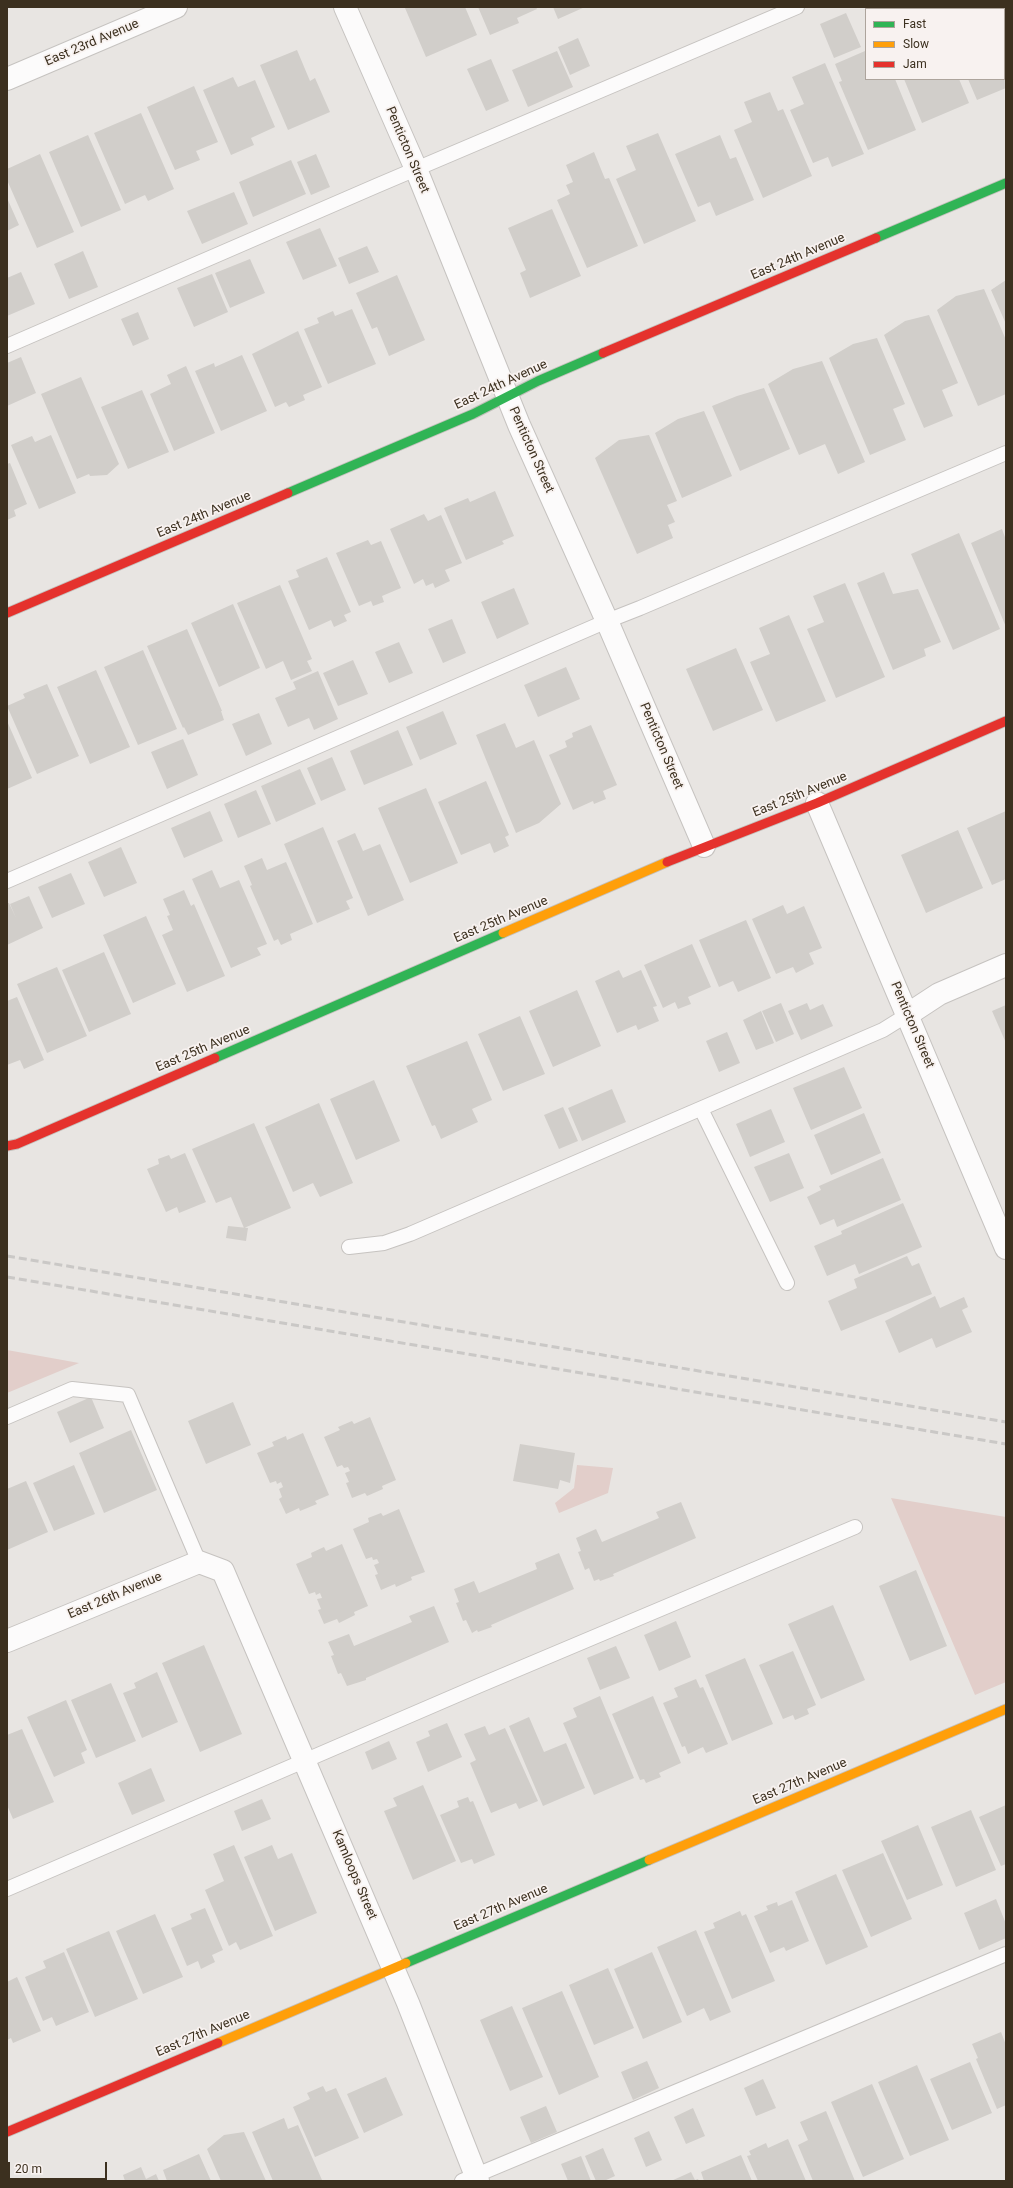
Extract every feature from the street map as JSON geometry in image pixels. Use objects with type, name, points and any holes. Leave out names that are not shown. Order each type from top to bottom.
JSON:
[{"type":"street","name":"East 23rd Avenue","points":[[7,79],[176,7]]},
{"type":"street","name":"Penticton Street","points":[[345,7],[416,169],[507,397],[607,621],[704,846]]},
{"type":"street","name":"East 24th Avenue","points":[[7,613],[473,414],[543,379],[1006,183]]},
{"type":"street","name":"East 25th Avenue","points":[[7,1146],[24,1141],[704,846],[817,803],[1006,721]]},
{"type":"street","name":"Penticton Street","points":[[817,803],[1006,1248]]},
{"type":"street","points":[[908,1015],[939,994],[1006,965]]},
{"type":"street","name":"Kamloops Street","points":[[199,1562],[223,1571],[393,1968],[472,2179]]},
{"type":"street","name":"East 26th Avenue","points":[[7,1641],[199,1562]]},
{"type":"street","name":"East 27th Avenue","points":[[7,2132],[1006,1709]]},
{"type":"lane","points":[[7,346],[416,169],[797,7]]},
{"type":"lane","points":[[7,881],[607,621],[1006,453]]},
{"type":"lane","points":[[349,1247],[384,1243],[410,1234],[883,1030],[908,1015]]},
{"type":"lane","points":[[701,1109],[787,1282]]},
{"type":"lane","points":[[7,1417],[72,1389],[128,1395],[199,1562]]},
{"type":"lane","points":[[7,1889],[855,1528]]},
{"type":"lane","points":[[472,2179],[1006,1954]]},
{"type":"shaded area","points":[[7,1350],[79,1363],[7,1393]]},
{"type":"shaded area","points":[[577,1465],[613,1468],[608,1493],[559,1513],[555,1503],[574,1488]]},
{"type":"shaded area","points":[[891,1498],[1006,1517],[1006,1682],[975,1695]]},
{"type":"building","points":[[465,7],[477,35],[426,57],[405,8]]},
{"type":"building","points":[[478,7],[536,7],[537,9],[517,18],[519,23],[490,35]]},
{"type":"building","points":[[553,7],[585,7],[558,19]]},
{"type":"building","points":[[951,7],[990,8],[952,8]]},
{"type":"building","points":[[846,13],[861,47],[834,58],[820,24]]},
{"type":"building","points":[[578,38],[590,66],[570,75],[558,47]]},
{"type":"building","points":[[1005,42],[1006,88],[977,100],[968,80],[1005,80]]},
{"type":"building","points":[[297,50],[310,81],[315,78],[330,112],[288,130],[260,65]]},
{"type":"building","points":[[557,51],[573,87],[528,107],[512,70]]},
{"type":"building","points":[[865,51],[865,80],[895,80],[916,130],[868,150],[839,82],[842,81],[835,64]]},
{"type":"building","points":[[491,59],[509,101],[486,111],[467,69]]},
{"type":"building","points":[[825,63],[864,154],[832,167],[828,157],[813,163],[790,110],[804,104],[792,77]]},
{"type":"building","points":[[233,77],[238,87],[255,80],[275,127],[251,138],[254,145],[231,155],[203,90]]},
{"type":"building","points":[[904,80],[959,80],[969,103],[922,123]]},
{"type":"building","points":[[194,86],[218,142],[196,151],[200,160],[175,170],[147,107]]},
{"type":"building","points":[[770,92],[778,111],[783,109],[812,176],[763,198],[734,130],[752,122],[744,102]]},
{"type":"building","points":[[141,113],[174,189],[148,201],[145,195],[125,204],[94,133]]},
{"type":"building","points":[[658,133],[696,221],[644,244],[616,179],[636,170],[626,146]]},
{"type":"building","points":[[88,135],[121,210],[81,227],[49,152]]},
{"type":"building","points":[[720,135],[730,159],[736,157],[754,200],[716,216],[710,202],[698,207],[675,154]]},
{"type":"building","points":[[594,152],[605,179],[609,178],[638,246],[587,268],[557,200],[570,194],[566,185],[573,182],[566,165]]},
{"type":"building","points":[[40,154],[74,232],[37,248],[7,180],[7,169]]},
{"type":"building","points":[[316,154],[330,187],[311,195],[297,162]]},
{"type":"building","points":[[291,160],[306,194],[253,217],[239,182]]},
{"type":"building","points":[[234,192],[248,224],[202,244],[187,211]]},
{"type":"building","points":[[7,198],[19,225],[7,231]]},
{"type":"building","points":[[552,209],[581,276],[530,298],[520,273],[526,270],[508,228]]},
{"type":"building","points":[[320,228],[337,266],[303,280],[286,242]]},
{"type":"building","points":[[367,246],[379,272],[349,284],[338,258]]},
{"type":"building","points":[[83,251],[98,287],[69,299],[54,264]]},
{"type":"building","points":[[250,259],[265,293],[230,308],[215,273]]},
{"type":"building","points":[[21,272],[35,304],[7,316],[7,278]]},
{"type":"building","points":[[212,274],[228,312],[194,327],[177,288]]},
{"type":"building","points":[[397,275],[425,340],[389,356],[377,327],[372,329],[356,293]]},
{"type":"building","points":[[1006,280],[1006,324],[991,290]]},
{"type":"building","points":[[984,289],[1006,340],[1006,394],[978,406],[937,310],[956,296]]},
{"type":"building","points":[[352,309],[376,364],[328,384],[304,329],[319,323],[317,318],[333,311],[335,316]]},
{"type":"building","points":[[138,312],[149,339],[133,346],[121,319]]},
{"type":"building","points":[[929,315],[958,383],[942,390],[953,416],[924,428],[884,335],[905,321]]},
{"type":"building","points":[[298,331],[322,387],[303,395],[305,400],[289,407],[286,402],[275,407],[252,354]]},
{"type":"building","points":[[877,338],[905,404],[893,409],[906,440],[870,455],[829,358],[853,344]]},
{"type":"building","points":[[242,355],[267,411],[221,431],[195,371],[214,363],[215,367]]},
{"type":"building","points":[[21,357],[36,393],[7,406],[7,363]]},
{"type":"building","points":[[822,361],[865,462],[838,474],[825,444],[799,455],[768,384],[793,369]]},
{"type":"building","points":[[186,366],[215,433],[174,451],[150,394],[171,384],[167,375]]},
{"type":"building","points":[[81,377],[119,464],[107,475],[90,476],[89,474],[77,479],[41,394]]},
{"type":"building","points":[[764,388],[790,449],[740,471],[712,406],[737,396]]},
{"type":"building","points":[[142,390],[169,452],[128,469],[101,407]]},
{"type":"building","points":[[704,411],[732,476],[682,498],[655,433],[678,419]]},
{"type":"building","points":[[51,435],[76,493],[39,509],[11,445],[32,436],[35,442]]},
{"type":"building","points":[[649,435],[677,501],[667,505],[675,522],[668,525],[673,538],[637,554],[595,458],[619,440]]},
{"type":"building","points":[[10,463],[27,504],[14,510],[16,516],[7,520],[7,464]]},
{"type":"building","points":[[495,491],[514,536],[502,541],[504,544],[466,560],[444,508],[468,498],[470,502]]},
{"type":"building","points":[[424,514],[428,521],[441,515],[462,563],[445,570],[450,581],[435,588],[433,583],[426,586],[423,579],[414,584],[390,529]]},
{"type":"building","points":[[1002,529],[1006,540],[1006,627],[971,543]]},
{"type":"building","points":[[959,533],[1000,629],[953,650],[911,554]]},
{"type":"building","points":[[368,540],[371,545],[381,541],[401,588],[382,596],[384,602],[373,606],[371,601],[359,606],[336,553]]},
{"type":"building","points":[[327,557],[351,612],[344,615],[347,621],[334,627],[331,620],[309,630],[288,581],[299,577],[296,570]]},
{"type":"building","points":[[884,572],[893,594],[918,589],[941,642],[924,649],[926,656],[893,670],[857,583]]},
{"type":"building","points":[[845,583],[885,677],[836,698],[807,629],[824,622],[813,596]]},
{"type":"building","points":[[280,585],[312,659],[307,661],[312,671],[291,680],[283,661],[266,669],[237,603]]},
{"type":"building","points":[[514,588],[529,624],[497,639],[481,602]]},
{"type":"building","points":[[233,604],[260,668],[219,687],[191,623]]},
{"type":"building","points":[[789,615],[826,701],[776,722],[750,662],[770,654],[759,628]]},
{"type":"building","points":[[452,619],[466,653],[443,663],[428,629]]},
{"type":"building","points":[[187,629],[222,711],[224,720],[188,735],[184,727],[183,728],[147,646]]},
{"type":"building","points":[[399,642],[413,673],[389,683],[375,652]]},
{"type":"building","points":[[736,648],[763,710],[713,731],[686,669]]},
{"type":"building","points":[[143,650],[177,729],[138,745],[104,667]]},
{"type":"building","points":[[353,660],[368,694],[338,706],[323,673]]},
{"type":"building","points":[[566,667],[580,699],[538,717],[524,685]]},
{"type":"building","points":[[96,670],[130,747],[90,764],[57,687]]},
{"type":"building","points":[[318,671],[338,719],[314,730],[309,718],[288,727],[275,698],[296,689],[293,682]]},
{"type":"building","points":[[47,684],[79,756],[37,774],[7,706],[25,698],[23,694]]},
{"type":"building","points":[[443,711],[457,744],[420,760],[406,727]]},
{"type":"building","points":[[259,713],[272,744],[246,756],[232,724]]},
{"type":"building","points":[[7,721],[32,778],[7,789]]},
{"type":"building","points":[[505,723],[516,748],[534,740],[561,804],[539,823],[516,833],[476,735]]},
{"type":"building","points":[[591,725],[617,785],[603,791],[606,799],[594,804],[593,801],[573,810],[549,755],[567,747],[565,741],[573,737],[572,733]]},
{"type":"building","points":[[398,730],[413,765],[364,785],[350,751]]},
{"type":"building","points":[[183,739],[198,775],[167,789],[151,752]]},
{"type":"building","points":[[332,757],[346,790],[321,801],[307,768]]},
{"type":"building","points":[[300,769],[316,804],[276,822],[261,786]]},
{"type":"building","points":[[486,781],[509,835],[505,837],[509,846],[494,853],[490,843],[461,855],[438,802]]},
{"type":"building","points":[[426,788],[458,863],[410,883],[378,808]]},
{"type":"building","points":[[256,790],[271,824],[238,838],[224,804]]},
{"type":"building","points":[[210,811],[223,841],[184,858],[171,828]]},
{"type":"building","points":[[1006,811],[1006,879],[992,885],[967,828]]},
{"type":"building","points":[[323,827],[353,898],[346,901],[350,909],[317,923],[284,844]]},
{"type":"building","points":[[958,830],[983,888],[926,913],[901,855]]},
{"type":"building","points":[[355,833],[363,851],[380,844],[404,900],[368,916],[337,841]]},
{"type":"building","points":[[121,847],[137,883],[104,897],[88,862]]},
{"type":"building","points":[[262,858],[267,870],[286,862],[313,924],[290,934],[292,940],[281,945],[278,939],[274,941],[250,886],[252,885],[244,866]]},
{"type":"building","points":[[212,870],[220,888],[239,880],[267,944],[257,948],[261,955],[231,968],[192,879]]},
{"type":"building","points":[[71,873],[85,904],[52,918],[38,887]]},
{"type":"building","points":[[184,890],[191,906],[194,904],[225,976],[187,992],[162,935],[173,930],[167,916],[170,915],[163,899]]},
{"type":"building","points":[[29,896],[43,928],[7,945],[7,903],[9,903],[16,918],[10,904]]},
{"type":"building","points":[[783,905],[787,914],[804,906],[822,948],[809,953],[814,964],[796,973],[793,967],[776,974],[752,919]]},
{"type":"building","points":[[146,916],[176,984],[133,1003],[103,935]]},
{"type":"building","points":[[746,920],[771,978],[738,992],[733,981],[719,987],[699,940]]},
{"type":"building","points":[[692,944],[711,987],[688,997],[691,1004],[678,1009],[675,1002],[663,1008],[644,965]]},
{"type":"building","points":[[104,952],[131,1014],[89,1032],[62,970]]},
{"type":"building","points":[[57,967],[87,1036],[47,1053],[17,984]]},
{"type":"building","points":[[619,970],[623,978],[641,970],[657,1006],[653,1007],[659,1021],[638,1030],[636,1025],[617,1033],[595,981]]},
{"type":"building","points":[[577,990],[601,1046],[553,1067],[529,1011]]},
{"type":"building","points":[[17,997],[44,1060],[24,1069],[20,1060],[7,1065],[7,1001]]},
{"type":"building","points":[[781,1003],[794,1034],[776,1042],[762,1011]]},
{"type":"building","points":[[807,1003],[810,1010],[823,1004],[833,1026],[801,1040],[788,1011]]},
{"type":"building","points":[[1006,1005],[1006,1043],[992,1011]]},
{"type":"building","points":[[761,1011],[774,1043],[756,1050],[743,1020]]},
{"type":"building","points":[[520,1016],[545,1074],[503,1091],[478,1034]]},
{"type":"building","points":[[727,1032],[740,1063],[719,1072],[706,1041]]},
{"type":"building","points":[[467,1041],[492,1100],[472,1109],[478,1122],[441,1139],[435,1125],[432,1126],[406,1066]]},
{"type":"building","points":[[844,1067],[862,1108],[811,1130],[793,1088]]},
{"type":"building","points":[[374,1080],[400,1141],[356,1160],[330,1099]]},
{"type":"building","points":[[612,1089],[626,1122],[582,1141],[568,1108]]},
{"type":"building","points":[[319,1103],[353,1183],[320,1197],[313,1183],[293,1192],[265,1127]]},
{"type":"building","points":[[563,1107],[578,1141],[559,1149],[544,1115]]},
{"type":"building","points":[[771,1109],[785,1142],[750,1157],[736,1124]]},
{"type":"building","points":[[864,1113],[881,1153],[831,1175],[814,1135]]},
{"type":"building","points":[[254,1123],[291,1208],[244,1228],[231,1197],[216,1203],[192,1149]]},
{"type":"building","points":[[185,1153],[206,1202],[179,1213],[177,1207],[166,1212],[147,1169],[159,1164],[158,1159],[169,1155],[171,1159]]},
{"type":"building","points":[[789,1153],[804,1188],[770,1202],[754,1167]]},
{"type":"building","points":[[883,1158],[901,1200],[837,1227],[834,1219],[820,1225],[807,1197],[821,1190],[819,1186]]},
{"type":"building","points":[[903,1203],[922,1247],[859,1274],[855,1264],[827,1276],[814,1246],[842,1234],[841,1231]]},
{"type":"building","points":[[228,1226],[248,1228],[246,1241],[226,1238]]},
{"type":"building","points":[[907,1256],[912,1266],[919,1263],[932,1294],[841,1331],[828,1301],[857,1288],[854,1279]]},
{"type":"building","points":[[935,1296],[940,1308],[964,1297],[968,1307],[962,1310],[972,1332],[936,1348],[932,1338],[899,1353],[885,1321]]},
{"type":"building","points":[[91,1397],[104,1428],[70,1443],[57,1412]]},
{"type":"building","points":[[233,1402],[251,1445],[206,1464],[188,1421]]},
{"type":"building","points":[[370,1417],[396,1480],[382,1486],[383,1489],[367,1496],[365,1493],[352,1498],[346,1483],[349,1482],[345,1473],[350,1471],[348,1467],[344,1468],[342,1465],[337,1467],[324,1437],[340,1430],[338,1427],[352,1421],[354,1424]]},
{"type":"building","points":[[131,1430],[157,1490],[104,1513],[79,1453]]},
{"type":"building","points":[[303,1433],[329,1495],[315,1501],[317,1504],[300,1511],[299,1508],[286,1514],[279,1499],[282,1497],[279,1489],[283,1487],[281,1482],[277,1484],[276,1481],[270,1483],[257,1453],[274,1446],[272,1442],[286,1436],[287,1440]]},
{"type":"building","points":[[520,1444],[575,1453],[570,1483],[560,1480],[558,1489],[513,1481]]},
{"type":"building","points":[[74,1465],[95,1514],[54,1531],[33,1483]]},
{"type":"building","points":[[26,1481],[48,1532],[7,1550],[7,1489]]},
{"type":"building","points":[[681,1502],[696,1538],[600,1581],[599,1579],[594,1581],[589,1568],[585,1570],[578,1552],[581,1551],[576,1538],[596,1529],[602,1542],[659,1518],[656,1512]]},
{"type":"building","points":[[399,1509],[425,1572],[411,1577],[412,1580],[396,1587],[395,1584],[381,1590],[375,1575],[378,1574],[374,1565],[379,1563],[377,1559],[373,1560],[372,1557],[366,1559],[353,1529],[369,1522],[368,1518],[381,1513],[383,1516]]},
{"type":"building","points":[[342,1544],[368,1606],[354,1612],[355,1615],[339,1623],[337,1619],[324,1624],[318,1610],[321,1609],[317,1599],[322,1598],[320,1593],[316,1595],[315,1592],[309,1594],[296,1564],[312,1557],[311,1553],[324,1547],[326,1551]]},
{"type":"building","points":[[559,1553],[574,1589],[491,1625],[492,1627],[478,1632],[477,1630],[472,1633],[466,1620],[463,1621],[456,1603],[459,1602],[454,1589],[474,1581],[479,1593],[537,1569],[535,1563]]},
{"type":"building","points":[[916,1570],[947,1646],[910,1661],[879,1586]]},
{"type":"building","points":[[833,1605],[865,1680],[821,1699],[788,1624]]},
{"type":"building","points":[[434,1606],[449,1642],[366,1678],[366,1680],[347,1686],[341,1673],[338,1674],[331,1656],[334,1655],[328,1642],[349,1634],[354,1646],[412,1622],[409,1616]]},
{"type":"building","points":[[676,1621],[691,1657],[659,1671],[644,1635]]},
{"type":"building","points":[[204,1645],[242,1734],[200,1752],[162,1663]]},
{"type":"building","points":[[616,1646],[630,1678],[600,1690],[587,1658]]},
{"type":"building","points":[[793,1651],[816,1705],[807,1709],[809,1714],[795,1720],[793,1715],[783,1719],[759,1665]]},
{"type":"building","points":[[745,1658],[773,1724],[732,1741],[705,1675]]},
{"type":"building","points":[[157,1672],[178,1722],[142,1738],[123,1693],[136,1688],[134,1683]]},
{"type":"building","points":[[696,1679],[700,1688],[703,1687],[728,1744],[706,1753],[703,1747],[688,1754],[685,1746],[682,1747],[663,1703],[678,1697],[674,1688]]},
{"type":"building","points":[[111,1683],[136,1741],[96,1758],[71,1700]]},
{"type":"building","points":[[600,1696],[634,1778],[594,1795],[563,1723],[577,1717],[573,1708]]},
{"type":"building","points":[[653,1696],[681,1763],[659,1773],[661,1777],[646,1783],[644,1779],[640,1780],[612,1714]]},
{"type":"building","points":[[66,1700],[87,1750],[81,1753],[85,1763],[54,1777],[27,1717]]},
{"type":"building","points":[[529,1717],[544,1752],[566,1743],[585,1788],[543,1806],[509,1726]]},
{"type":"building","points":[[447,1723],[462,1757],[428,1772],[416,1742],[430,1736],[428,1731]]},
{"type":"building","points":[[485,1726],[489,1735],[505,1728],[538,1801],[519,1809],[516,1803],[491,1813],[470,1763],[476,1760],[464,1734]]},
{"type":"building","points":[[22,1729],[54,1802],[13,1819],[7,1805],[7,1735]]},
{"type":"building","points":[[389,1741],[397,1759],[372,1770],[365,1752]]},
{"type":"building","points":[[151,1768],[165,1801],[132,1815],[118,1783]]},
{"type":"building","points":[[423,1785],[456,1861],[413,1880],[384,1811],[397,1806],[393,1798]]},
{"type":"building","points":[[468,1797],[470,1802],[473,1801],[495,1855],[474,1864],[472,1859],[461,1863],[440,1815],[459,1807],[457,1801]]},
{"type":"building","points":[[262,1799],[271,1819],[242,1831],[234,1811]]},
{"type":"building","points":[[1006,1805],[1006,1864],[1001,1866],[979,1817]]},
{"type":"building","points":[[971,1810],[996,1870],[956,1887],[931,1827]]},
{"type":"building","points":[[918,1825],[943,1885],[907,1900],[881,1841]]},
{"type":"building","points":[[234,1845],[273,1936],[240,1950],[236,1942],[229,1946],[205,1890],[224,1881],[213,1854]]},
{"type":"building","points":[[272,1845],[278,1859],[292,1853],[317,1913],[275,1931],[244,1857]]},
{"type":"building","points":[[883,1853],[912,1919],[871,1937],[842,1870]]},
{"type":"building","points":[[836,1874],[868,1947],[826,1965],[795,1892]]},
{"type":"building","points":[[996,1899],[1006,1924],[1006,1938],[979,1950],[964,1913]]},
{"type":"building","points":[[792,1900],[809,1941],[786,1951],[784,1947],[770,1953],[754,1916],[768,1910],[766,1906],[777,1902],[778,1906]]},
{"type":"building","points":[[205,1908],[223,1950],[212,1955],[215,1962],[201,1969],[198,1961],[187,1966],[171,1928],[192,1919],[190,1914]]},
{"type":"building","points":[[740,1911],[742,1916],[746,1914],[775,1981],[732,1999],[704,1932],[715,1928],[713,1923]]},
{"type":"building","points":[[155,1914],[183,1977],[143,1994],[116,1931]]},
{"type":"building","points":[[696,1930],[731,2012],[710,2021],[704,2008],[687,2016],[657,1947]]},
{"type":"building","points":[[109,1931],[138,1999],[95,2017],[66,1949]]},
{"type":"building","points":[[64,1952],[89,2012],[56,2026],[52,2017],[43,2021],[25,1977],[46,1968],[43,1961]]},
{"type":"building","points":[[652,1952],[682,2022],[643,2039],[614,1969]]},
{"type":"building","points":[[608,1968],[634,2028],[594,2045],[569,1985]]},
{"type":"building","points":[[17,1977],[41,2031],[13,2043],[11,2038],[7,2040],[7,1982]]},
{"type":"building","points":[[562,1991],[599,2077],[559,2095],[522,2008]]},
{"type":"building","points":[[512,2006],[543,2077],[510,2091],[480,2020]]},
{"type":"building","points":[[1001,2032],[1006,2045],[1006,2105],[997,2109],[976,2059],[978,2058],[972,2044]]},
{"type":"building","points":[[647,2061],[659,2088],[633,2100],[621,2072]]},
{"type":"building","points":[[970,2062],[992,2113],[952,2130],[930,2079]]},
{"type":"building","points":[[917,2065],[949,2140],[910,2156],[878,2082]]},
{"type":"building","points":[[386,2077],[403,2115],[364,2133],[347,2094]]},
{"type":"building","points":[[763,2079],[776,2108],[756,2116],[744,2088]]},
{"type":"building","points":[[872,2084],[904,2159],[863,2177],[831,2102]]},
{"type":"building","points":[[323,2086],[326,2092],[336,2088],[359,2138],[315,2157],[293,2107],[310,2099],[307,2093]]},
{"type":"building","points":[[546,2106],[557,2132],[531,2143],[520,2117]]},
{"type":"building","points":[[693,2108],[705,2136],[686,2144],[674,2117]]},
{"type":"building","points":[[826,2111],[855,2181],[813,2181],[798,2145],[808,2140],[800,2122]]},
{"type":"building","points":[[284,2118],[288,2129],[298,2125],[322,2180],[273,2181],[252,2132]]},
{"type":"building","points":[[649,2131],[662,2160],[646,2167],[634,2138]]},
{"type":"building","points":[[244,2132],[266,2181],[221,2181],[207,2149],[224,2135]]},
{"type":"building","points":[[788,2139],[806,2181],[758,2181],[747,2156],[751,2155],[749,2151],[766,2143],[768,2148]]},
{"type":"building","points":[[603,2148],[615,2176],[604,2181],[596,2181],[585,2156]]},
{"type":"building","points":[[199,2154],[211,2181],[167,2181],[163,2170]]},
{"type":"building","points":[[741,2155],[752,2181],[704,2181],[701,2172]]},
{"type":"building","points":[[581,2156],[591,2181],[568,2181],[561,2164]]},
{"type":"building","points":[[141,2167],[146,2179],[156,2174],[159,2181],[125,2181],[123,2175]]},
{"type":"building","points":[[691,2172],[695,2180],[698,2179],[699,2181],[671,2181]]},
{"type":"railway","points":[[7,1256],[1006,1422]]},
{"type":"railway","points":[[7,1277],[1006,1444]]},
{"type":"traffic: fast","points":[[876,238],[1006,183]]},
{"type":"traffic: fast","points":[[288,493],[473,414],[538,381],[603,353]]},
{"type":"traffic: fast","points":[[215,1058],[503,933]]},
{"type":"traffic: fast","points":[[406,1963],[649,1860]]},
{"type":"traffic: slow","points":[[503,933],[667,862]]},
{"type":"traffic: slow","points":[[649,1860],[1006,1709]]},
{"type":"traffic: slow","points":[[218,2043],[406,1963]]},
{"type":"traffic: jam","points":[[603,353],[876,238]]},
{"type":"traffic: jam","points":[[7,613],[288,493]]},
{"type":"traffic: jam","points":[[667,862],[817,803],[1006,721]]},
{"type":"traffic: jam","points":[[7,1146],[17,1144],[215,1058]]},
{"type":"traffic: jam","points":[[7,2132],[218,2043]]}]
